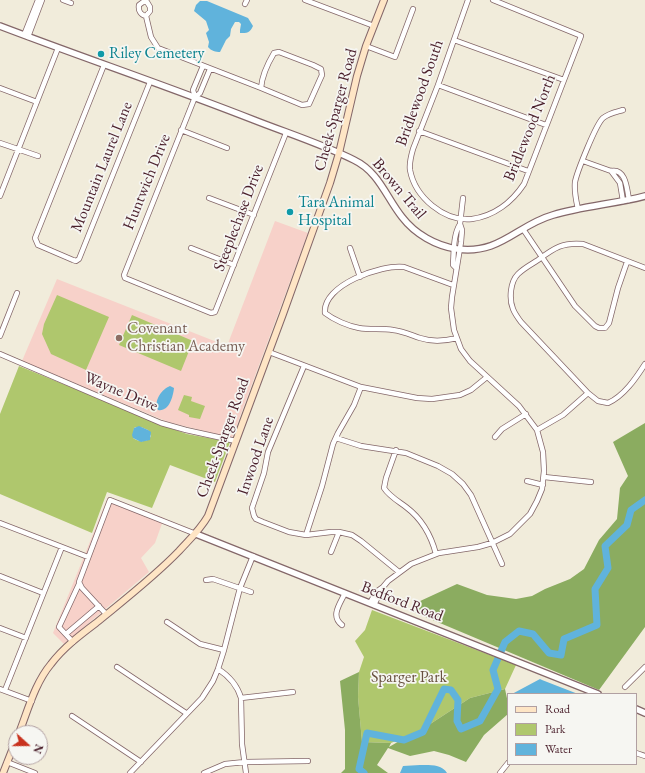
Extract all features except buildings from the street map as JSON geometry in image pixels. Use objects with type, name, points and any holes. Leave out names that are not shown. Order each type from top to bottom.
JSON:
[{"type":"main road","name":"Cheek-Sparger Road","points":[[22,725],[44,673],[51,663],[73,642],[150,578],[196,534],[205,520],[310,242],[339,153],[357,76],[366,46],[384,0]]},
{"type":"main road","points":[[3,773],[7,762]]},
{"type":"street","points":[[26,36],[38,0]]},
{"type":"street","points":[[26,36],[42,0]]},
{"type":"street","points":[[64,0],[71,3]]},
{"type":"street","points":[[305,0],[312,1],[374,26]]},
{"type":"street","name":"Bridlewood South","points":[[461,218],[446,214],[423,196],[413,180],[410,169],[410,158],[468,0]]},
{"type":"street","name":"Bridlewood North","points":[[461,218],[472,219],[481,217],[506,204],[518,193],[524,184],[581,36],[493,0]]},
{"type":"street","points":[[366,46],[395,57],[413,9]]},
{"type":"street","points":[[146,16],[151,37],[158,48],[302,105],[309,104],[322,75],[321,69],[313,64],[286,54],[279,52],[274,53],[261,82],[261,88]]},
{"type":"street","name":"Brown Trail","points":[[0,26],[150,82],[195,97],[356,161],[370,171],[384,188],[402,217],[413,229],[430,240],[457,249],[470,250],[489,247],[505,240],[545,217],[645,196]]},
{"type":"street","points":[[454,40],[564,80]]},
{"type":"street","points":[[0,195],[58,48]]},
{"type":"street","name":"Mountain Laurel Lane","points":[[104,65],[35,238],[38,245],[43,248],[76,261],[79,259],[150,82]]},
{"type":"street","points":[[203,66],[193,90],[195,97],[200,93],[210,69]]},
{"type":"street","points":[[438,84],[546,125]]},
{"type":"street","points":[[0,88],[37,102]]},
{"type":"street","name":"Huntwich Drive","points":[[195,97],[124,277],[135,283],[211,312],[216,312]]},
{"type":"street","points":[[578,209],[574,193],[575,181],[596,127],[602,118],[611,113],[623,110]]},
{"type":"street","points":[[181,130],[227,148]]},
{"type":"street","points":[[419,131],[528,171]]},
{"type":"street","name":"Steeplechase Drive","points":[[216,312],[286,133]]},
{"type":"street","points":[[0,142],[38,156]]},
{"type":"street","points":[[583,161],[611,171],[620,183],[626,200]]},
{"type":"street","points":[[209,198],[254,215]]},
{"type":"street","points":[[372,604],[383,587],[410,564],[436,554],[478,547],[492,543],[510,534],[527,517],[537,501],[543,485],[543,452],[537,430],[526,414],[465,355],[452,323],[451,308],[456,268],[453,265],[457,249],[457,230],[460,224],[463,198]]},
{"type":"street","points":[[523,229],[541,258],[575,306],[591,323],[599,328],[607,326],[611,319],[618,288],[627,262]]},
{"type":"street","points":[[645,268],[583,244],[574,243],[563,245],[552,250],[516,276],[512,288],[511,298],[513,310],[521,322],[594,398],[605,403],[614,400],[626,389],[645,364]]},
{"type":"street","points":[[191,248],[234,265]]},
{"type":"street","points":[[350,248],[360,277]]},
{"type":"street","points":[[453,285],[415,270],[398,266],[387,268],[347,282],[339,288],[327,303],[325,314],[343,323],[359,328],[394,330],[430,340],[447,340],[457,338]]},
{"type":"street","points":[[0,336],[17,293]]},
{"type":"street","points":[[269,352],[361,387],[432,399],[460,395],[471,390],[487,377]]},
{"type":"street","name":"Wayne Drive","points":[[0,354],[161,423],[236,441]]},
{"type":"street","name":"Inwood Lane","points":[[304,366],[268,452],[264,473],[254,500],[252,512],[256,519],[289,532],[306,535],[339,532],[356,537],[399,572]]},
{"type":"street","points":[[306,535],[322,486],[333,444],[354,405],[361,387]]},
{"type":"street","points":[[537,430],[563,415],[588,393]]},
{"type":"street","points":[[495,437],[502,429],[526,414]]},
{"type":"street","points":[[336,438],[361,446],[396,450],[438,466],[458,478],[476,504],[502,564]]},
{"type":"street","points":[[396,450],[384,488],[422,523],[432,542],[436,554]]},
{"type":"street","points":[[544,477],[591,482]]},
{"type":"street","points":[[527,481],[543,485]]},
{"type":"street","points":[[73,642],[59,627],[79,584],[110,500],[196,534]]},
{"type":"street","points":[[0,523],[88,557]]},
{"type":"street","points":[[331,552],[339,532]]},
{"type":"street","name":"Bedford Road","points":[[196,534],[494,652],[589,692]]},
{"type":"street","points":[[32,701],[2,690],[26,638],[62,547]]},
{"type":"street","points":[[130,773],[202,698],[218,669],[240,588],[253,556]]},
{"type":"street","points":[[0,576],[43,593]]},
{"type":"street","points":[[206,580],[213,579],[251,592]]},
{"type":"street","points":[[79,584],[106,614]]},
{"type":"street","points":[[342,625],[337,621],[336,616],[337,610],[345,593]]},
{"type":"street","points":[[66,634],[99,606]]},
{"type":"street","points":[[167,622],[200,644],[224,650]]},
{"type":"street","points":[[0,628],[26,638]]},
{"type":"street","points":[[117,667],[186,713]]},
{"type":"street","points":[[625,687],[645,667]]},
{"type":"street","points":[[218,669],[233,680],[241,698],[242,744],[246,773]]},
{"type":"street","points":[[241,698],[293,692]]},
{"type":"street","points":[[72,716],[141,762]]},
{"type":"street","points":[[204,773],[225,764],[245,762],[308,761]]},
{"type":"street","points":[[7,762],[35,773]]},
{"type":"shaded area","name":"Covenant Christian Academy","points":[[275,221],[308,233],[232,438],[168,422],[22,361],[57,279],[227,346]]},
{"type":"shaded area","points":[[108,497],[164,518],[155,543],[141,558],[149,572],[64,644],[53,633]]},
{"type":"green space","points":[[57,295],[109,317],[86,370],[51,354],[42,334],[44,324]]},
{"type":"green space","points":[[132,315],[193,341],[181,371],[119,345]]},
{"type":"green space","points":[[19,366],[173,429],[187,434],[230,442],[215,482],[170,465],[152,508],[107,492],[92,533],[0,494],[0,414]],"holes":[[[141,427],[148,430],[151,436],[148,440],[140,441],[133,438],[134,428]]]},
{"type":"green space","points":[[184,395],[192,397],[191,401],[205,406],[200,419],[189,417],[189,415],[178,410]]},
{"type":"green space","points":[[645,423],[645,627],[599,690],[409,610],[418,602],[457,584],[487,595],[516,599],[532,596],[570,579],[584,569],[599,540],[617,519],[620,488],[628,476],[613,442]]},
{"type":"green space","name":"Sparger Park","points":[[372,610],[516,665],[505,689],[470,698],[421,730],[391,743],[362,742],[358,697],[359,672],[364,657],[355,641],[365,630]]},
{"type":"green space","points":[[359,672],[358,697],[362,742],[391,743],[389,747],[421,730],[470,698],[505,689],[507,698],[507,715],[484,735],[466,762],[434,751],[410,756],[388,748],[377,765],[388,773],[341,773],[345,769],[345,730],[340,681]]},
{"type":"water","points":[[200,1],[207,1],[248,18],[253,26],[251,30],[245,33],[240,33],[241,24],[239,22],[235,22],[231,29],[230,36],[226,40],[220,52],[212,50],[208,47],[209,42],[206,33],[209,30],[206,21],[194,11],[196,5]]},
{"type":"water","points":[[170,386],[174,388],[170,403],[165,409],[158,410],[157,399],[164,390]]},
{"type":"water","points":[[139,426],[151,432],[150,440],[141,442],[133,438],[132,435],[134,428]]},
{"type":"water","points":[[540,679],[575,693],[514,693]]},
{"type":"water","points":[[420,765],[439,767],[447,773],[400,773],[403,766]]},
{"type":"waterway","points":[[364,773],[359,769],[367,733],[404,740],[423,732],[444,689],[451,690],[458,700],[457,721],[461,729],[480,721],[498,689],[493,670],[505,642],[519,631],[533,634],[549,653],[561,655],[564,639],[597,625],[595,589],[608,568],[605,546],[627,525],[631,510],[645,500]]},
{"type":"place","name":"Riley Cemetery","points":[[101,54]]},
{"type":"place","name":"Tara Animal Hospital","points":[[290,212]]},
{"type":"place","name":"Covenant Christian Academy","points":[[119,338]]}]
